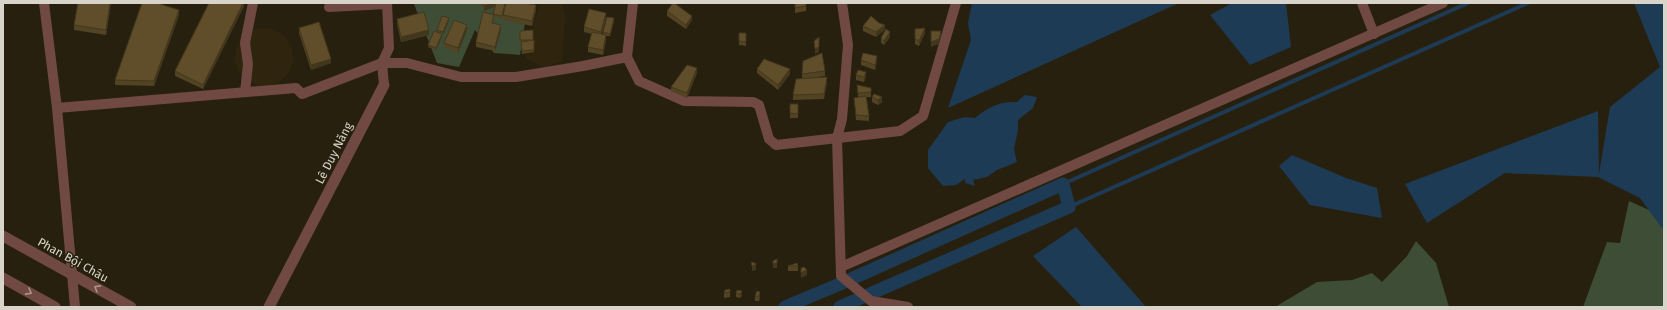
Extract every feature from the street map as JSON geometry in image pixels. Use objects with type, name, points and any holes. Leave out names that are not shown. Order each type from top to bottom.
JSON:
[{"type":"street","points":[[44,3],[57,108],[75,307]]},
{"type":"street","points":[[245,92],[248,64],[245,43],[253,3]]},
{"type":"street","points":[[633,3],[627,57],[639,81],[684,101],[753,102],[759,105],[769,140],[776,145],[900,131],[923,116],[956,3]]},
{"type":"street","points":[[842,3],[848,45],[842,118],[837,138],[841,272],[867,299],[885,304],[908,307]]},
{"type":"street","points":[[1362,3],[1374,34]]},
{"type":"street","points":[[841,272],[1444,3]]},
{"type":"street","points":[[328,7],[387,4]]},
{"type":"street","name":"Lê Duy Năng","points":[[269,307],[384,85],[382,64],[389,48],[387,4]]},
{"type":"street","points":[[57,108],[296,88],[302,94],[382,64],[407,63],[461,77],[516,77],[627,57]]},
{"type":"street","name":"Phan Bội Châu","points":[[3,236],[131,307]]},
{"type":"street","points":[[3,278],[55,307]]},
{"type":"shaded area","points":[[548,3],[562,3],[565,15],[562,61],[544,68],[525,58],[539,5]]},
{"type":"shaded area","points":[[264,28],[280,33],[288,41],[293,57],[288,73],[280,81],[264,86],[248,81],[240,73],[235,57],[240,41],[248,33]]},
{"type":"green space","points":[[528,3],[520,55],[494,53],[475,30],[459,67],[437,63],[414,4]]},
{"type":"green space","points":[[1629,201],[1658,214],[1664,224],[1664,307],[1583,307],[1607,242],[1620,243]]},
{"type":"green space","points":[[1416,241],[1436,263],[1449,307],[1275,307],[1317,282],[1352,280],[1372,273],[1382,282],[1407,256]]},
{"type":"water","points":[[972,3],[1179,3],[948,108],[971,40],[968,23]]},
{"type":"water","points":[[1232,3],[1286,3],[1291,47],[1250,65],[1210,15]]},
{"type":"water","points":[[1634,3],[1664,3],[1664,231],[1640,198],[1598,177],[1505,173],[1427,223],[1405,184],[1598,111],[1599,174],[1610,107],[1660,67]]},
{"type":"water","points":[[1025,95],[1037,97],[1033,108],[1018,120],[1018,130],[1014,149],[1017,162],[997,170],[987,177],[973,180],[975,186],[965,183],[965,179],[956,185],[943,186],[928,168],[928,150],[948,122],[965,117],[975,118],[994,106],[1017,102]]},
{"type":"water","points":[[1292,155],[1346,178],[1377,188],[1382,218],[1310,205],[1279,166]]},
{"type":"water","points":[[1076,227],[1146,307],[1082,307],[1033,256]]},
{"type":"building","points":[[78,3],[110,3],[106,30],[74,25]]},
{"type":"building","points":[[142,3],[157,3],[179,10],[154,81],[115,80]]},
{"type":"building","points":[[209,3],[243,3],[203,85],[175,71]]},
{"type":"building","points":[[483,3],[492,3],[484,6]]},
{"type":"building","points":[[496,3],[505,3],[502,16],[493,14]]},
{"type":"building","points":[[506,3],[525,3],[536,5],[532,21],[503,15]]},
{"type":"building","points":[[673,3],[692,16],[686,25],[667,11]]},
{"type":"building","points":[[795,3],[806,3],[806,6],[795,8]]},
{"type":"building","points":[[589,9],[606,13],[601,32],[584,27]]},
{"type":"building","points":[[424,12],[429,30],[401,37],[397,19]]},
{"type":"building","points":[[483,12],[494,15],[492,23],[501,25],[495,47],[476,42]]},
{"type":"building","points":[[442,16],[449,18],[443,32],[437,30]]},
{"type":"building","points":[[871,16],[879,23],[885,25],[876,32],[863,26]]},
{"type":"building","points":[[607,17],[614,18],[610,34],[603,32]]},
{"type":"building","points":[[454,20],[467,25],[458,48],[444,43]]},
{"type":"building","points":[[319,22],[331,59],[311,65],[299,28]]},
{"type":"building","points":[[925,28],[919,41],[915,39],[915,29]]},
{"type":"building","points":[[886,29],[890,32],[884,41],[881,38]]},
{"type":"building","points":[[533,30],[533,40],[520,40],[520,31]]},
{"type":"building","points":[[434,31],[442,34],[436,48],[428,45]]},
{"type":"building","points":[[931,31],[941,31],[939,39],[931,42]]},
{"type":"building","points":[[592,32],[606,35],[603,50],[588,47]]},
{"type":"building","points":[[739,33],[746,33],[746,42],[739,41]]},
{"type":"building","points":[[819,37],[819,47],[815,49],[814,41]]},
{"type":"building","points":[[534,40],[534,50],[522,51],[521,42]]},
{"type":"building","points":[[822,53],[825,71],[802,74],[803,61]]},
{"type":"building","points":[[863,53],[877,56],[875,65],[861,60]]},
{"type":"building","points":[[764,59],[790,69],[778,85],[757,69]]},
{"type":"building","points":[[687,65],[697,68],[687,93],[671,87]]},
{"type":"building","points":[[858,70],[866,72],[864,77],[856,75]]},
{"type":"building","points":[[827,77],[824,94],[793,95],[796,79]]},
{"type":"building","points":[[857,85],[871,88],[871,92],[858,93]]},
{"type":"building","points":[[874,94],[882,97],[878,100],[872,97]]},
{"type":"building","points":[[866,96],[869,116],[856,115],[854,98]]},
{"type":"building","points":[[790,104],[798,104],[798,114],[790,113]]},
{"type":"building","points":[[777,259],[777,263],[773,264],[773,261]]},
{"type":"building","points":[[751,262],[755,263],[756,265],[752,266]]},
{"type":"building","points":[[797,263],[798,266],[788,266]]},
{"type":"building","points":[[804,267],[807,270],[801,273],[801,268]]},
{"type":"building","points":[[730,289],[730,292],[724,293],[725,290]]},
{"type":"building","points":[[737,290],[742,291],[740,294],[736,293]]},
{"type":"building","points":[[757,291],[760,292],[759,296],[755,296]]},
{"type":"waterway","points":[[1063,184],[1468,3]]},
{"type":"waterway","points":[[1069,207],[1528,3]]},
{"type":"waterway","points":[[785,307],[840,284],[1063,184],[1069,207],[840,307]]}]
